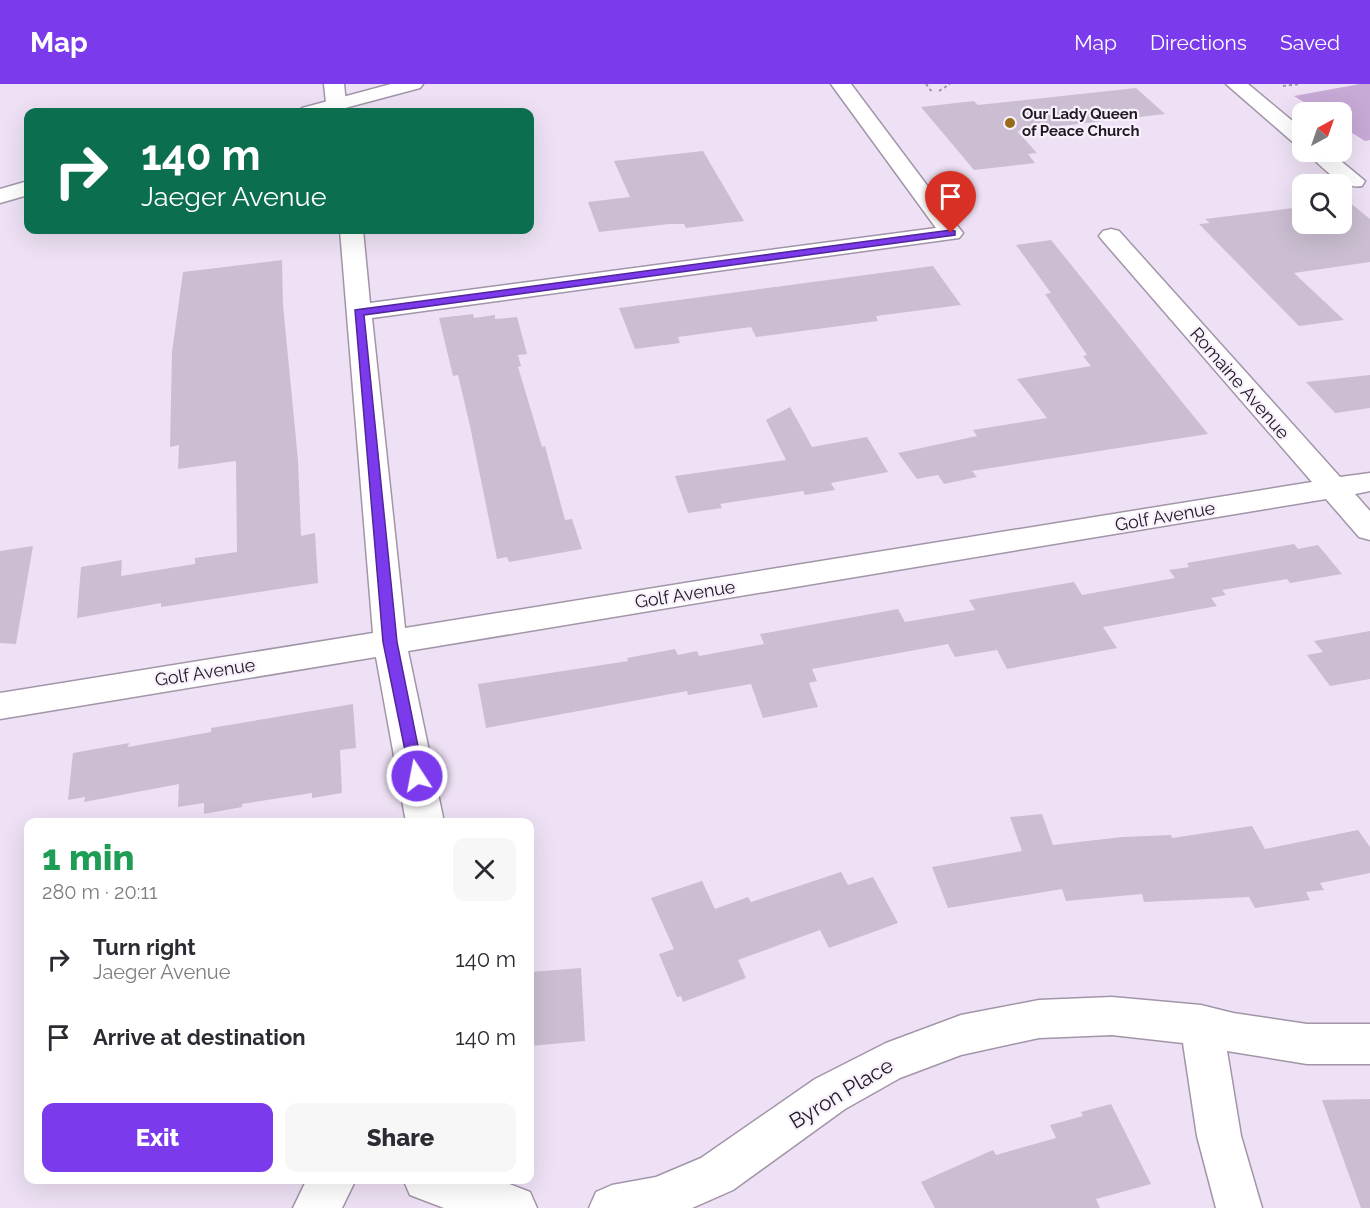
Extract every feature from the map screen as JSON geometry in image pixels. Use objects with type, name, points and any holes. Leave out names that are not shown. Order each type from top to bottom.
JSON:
[{"type":"street","points":[[334,84],[337,108]]},
{"type":"street","points":[[340,108],[414,84]]},
{"type":"street","points":[[359,312],[951,233],[841,84]]},
{"type":"street","points":[[1236,84],[1292,132]]},
{"type":"street","points":[[1329,162],[1354,182]]},
{"type":"street","points":[[0,196],[24,189]]},
{"type":"street","points":[[351,234],[390,642],[424,818]]},
{"type":"street","name":"Romaine Avenue","points":[[1111,236],[1370,530]]},
{"type":"street","name":"Golf Avenue","points":[[0,706],[1370,482]]},
{"type":"street","name":"Byron Place","points":[[612,1208],[656,1200],[717,1174],[830,1094],[886,1063],[961,1035],[1039,1019],[1112,1016],[1201,1025],[1233,1033],[1307,1044],[1370,1044]]},
{"type":"street","points":[[1201,1025],[1219,1136],[1239,1208]]},
{"type":"street","points":[[316,1208],[330,1184]]},
{"type":"street","points":[[441,1184],[514,1208]]},
{"type":"path","points":[[926,84],[932,92]]},
{"type":"path","points":[[939,91],[950,84]]},
{"type":"path","points":[[1279,84],[1285,87],[1299,84]]},
{"type":"shaded area","points":[[1370,84],[1370,140],[1365,141],[1352,133],[1352,102],[1304,102],[1294,96]]},
{"type":"building","name":"Our Lady Queen of Peace Church","points":[[1136,88],[1165,114],[1017,131],[1037,153],[1028,154],[1035,163],[974,170],[921,107],[974,101],[978,105]]},
{"type":"building","points":[[703,151],[744,221],[686,228],[684,224],[669,224],[599,232],[588,202],[630,197],[614,161]]},
{"type":"building","points":[[1352,204],[1370,219],[1370,262],[1294,273],[1344,320],[1299,326],[1199,224],[1210,223],[1205,219],[1292,208],[1292,234],[1352,234]]},
{"type":"building","points":[[1051,240],[1208,434],[972,471],[977,477],[944,484],[938,475],[917,479],[898,453],[977,436],[973,430],[1047,418],[1017,379],[1091,366],[1083,356],[1087,355],[1045,294],[1051,293],[1016,245]]},
{"type":"building","points":[[282,260],[283,305],[298,460],[301,536],[315,533],[318,583],[161,607],[161,603],[77,618],[81,567],[122,560],[121,576],[195,564],[195,558],[237,552],[236,461],[178,469],[179,445],[170,447],[172,352],[183,272]]},
{"type":"building","points":[[933,266],[961,305],[876,316],[878,321],[756,337],[751,327],[678,337],[680,343],[635,349],[619,308]]},
{"type":"building","points":[[473,314],[474,318],[495,315],[495,319],[517,317],[527,354],[518,355],[521,366],[518,367],[542,447],[545,446],[565,520],[572,519],[582,549],[509,562],[507,557],[497,559],[458,375],[453,376],[439,318]]},
{"type":"building","points":[[1370,375],[1370,408],[1335,413],[1306,382]]},
{"type":"building","points":[[790,407],[812,447],[867,437],[888,472],[831,483],[835,490],[805,495],[803,491],[720,504],[722,508],[688,513],[675,476],[786,460],[766,420]]},
{"type":"building","points":[[1294,544],[1298,549],[1318,545],[1342,574],[1290,583],[1287,579],[1222,590],[1226,595],[1211,598],[1217,606],[1103,627],[1117,648],[1007,669],[997,650],[955,657],[948,644],[812,669],[817,681],[809,683],[818,707],[763,718],[751,684],[688,695],[687,691],[486,728],[478,684],[628,661],[627,658],[675,649],[678,655],[697,651],[699,656],[764,644],[760,634],[898,609],[905,622],[975,610],[969,600],[1074,582],[1082,595],[1175,578],[1169,570],[1189,567],[1187,563]]},
{"type":"building","points":[[33,546],[16,644],[0,643],[0,551]]},
{"type":"building","points":[[1370,631],[1370,679],[1330,686],[1307,655],[1323,652],[1314,641]]},
{"type":"building","points":[[353,704],[356,748],[340,750],[342,793],[312,798],[312,793],[242,804],[242,807],[204,814],[204,803],[178,807],[179,784],[84,802],[85,797],[68,800],[73,753],[129,743],[128,747],[211,732],[211,728]]},
{"type":"building","points":[[1042,814],[1053,845],[1122,837],[1171,835],[1172,838],[1252,826],[1265,849],[1358,830],[1370,847],[1370,873],[1320,883],[1324,890],[1306,892],[1310,900],[1255,908],[1249,897],[1144,902],[1142,894],[1066,901],[1062,889],[948,908],[932,867],[1022,851],[1010,817]]},
{"type":"building","points":[[841,872],[848,885],[873,877],[898,923],[829,948],[820,930],[738,960],[746,978],[683,1002],[681,996],[677,997],[659,954],[674,949],[651,898],[702,881],[715,909],[748,897],[751,902]]},
{"type":"building","points":[[581,968],[585,1041],[534,1046],[534,972]]},
{"type":"building","points":[[1370,1099],[1370,1208],[1361,1208],[1322,1100]]},
{"type":"building","points":[[1111,1104],[1151,1184],[1096,1199],[1100,1208],[935,1208],[921,1182],[993,1150],[996,1155],[1056,1138],[1050,1125],[1083,1116],[1081,1112]]},
{"type":"place","name":"Our Lady Queen of Peace Church","points":[[1010,123]]},
{"type":"route","points":[[417,776],[390,642],[359,312],[951,233]]}]
